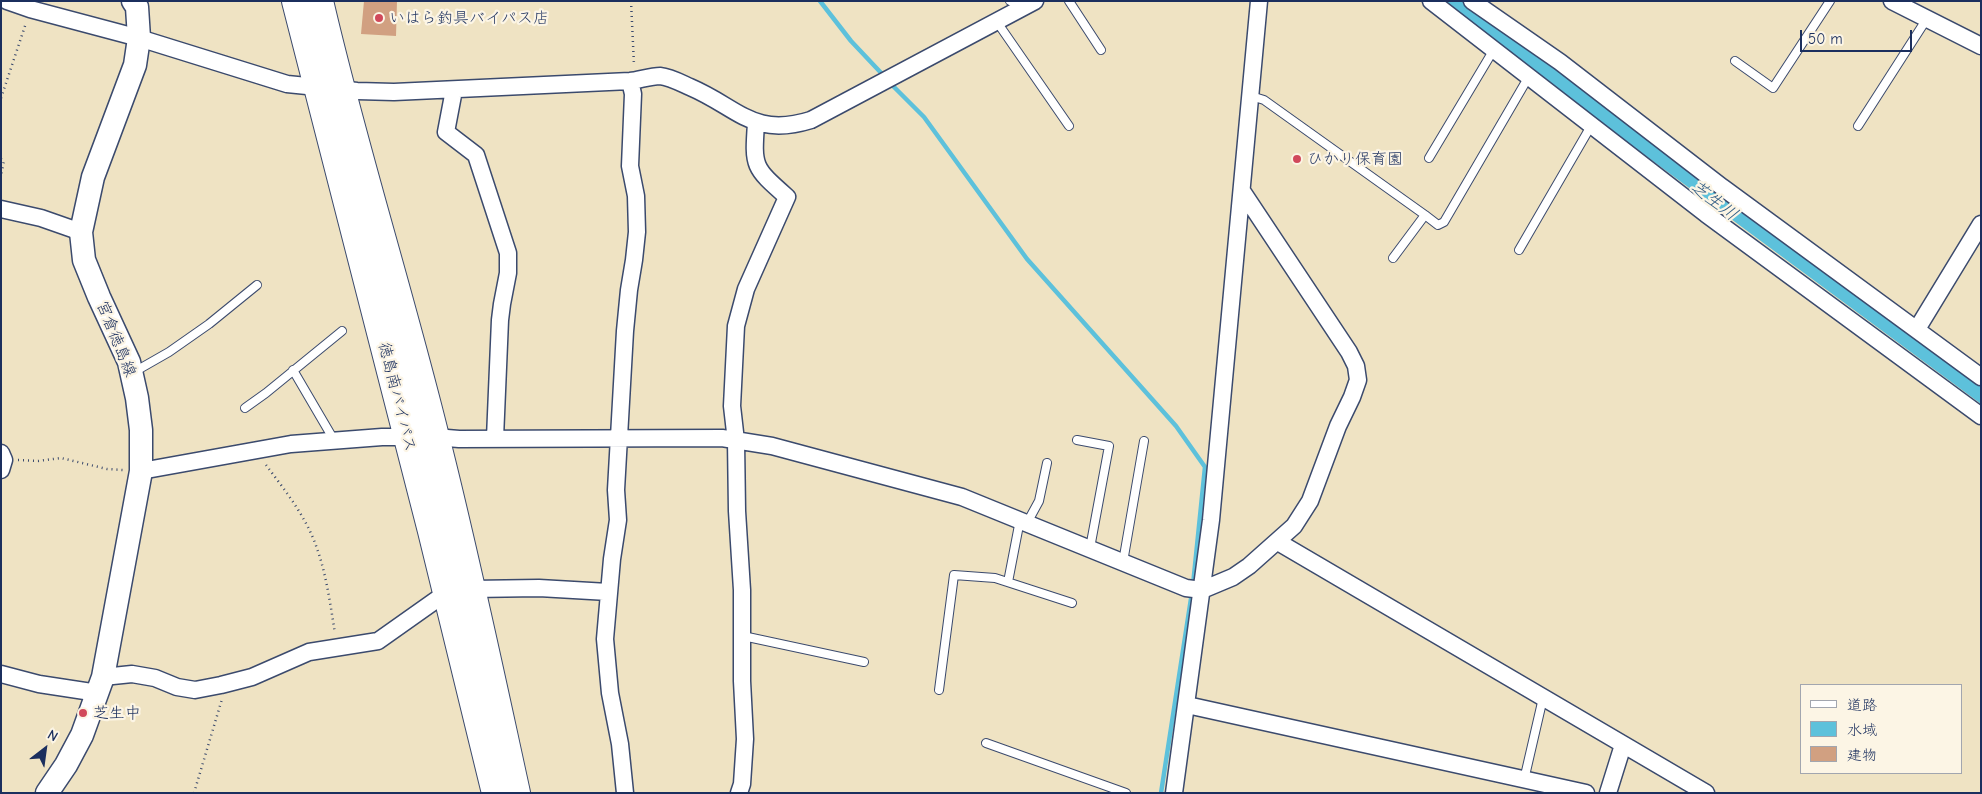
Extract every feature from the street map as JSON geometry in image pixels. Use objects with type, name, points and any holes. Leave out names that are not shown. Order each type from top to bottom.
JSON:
[{"type":"highway","name":"徳島南バイパス","points":[[296,1],[329,88],[435,437],[460,593],[496,793]]},
{"type":"highway","name":"徳島南バイパス","points":[[319,1],[329,88],[408,437],[460,593],[516,793]]},
{"type":"main road","name":"宮倉徳島線","points":[[47,793],[66,765],[82,735],[100,685],[141,471],[140,430],[132,373],[129,362],[84,260],[81,232],[93,177],[135,65],[139,38],[138,3]]},
{"type":"street","points":[[7,1],[139,38],[287,84],[394,92],[634,80],[661,76],[721,102],[741,116],[756,123],[770,126],[791,126],[804,122],[887,81],[997,22],[1013,4],[1035,1]]},
{"type":"street","points":[[1174,793],[1187,705],[1195,589],[1211,520],[1259,1]]},
{"type":"street","points":[[1431,1],[1706,214],[1981,416]]},
{"type":"street","points":[[1472,1],[1560,62],[1722,187],[1981,376]]},
{"type":"street","points":[[1892,1],[1926,20],[1980,45]]},
{"type":"street","points":[[625,793],[620,744],[610,693],[605,639],[608,592],[618,520],[616,490],[618,439],[628,298],[637,232],[636,196],[630,166],[634,80]]},
{"type":"street","points":[[454,90],[446,132],[476,155],[508,254],[508,273],[500,320],[495,438]]},
{"type":"street","points":[[739,793],[742,784],[745,739],[736,441],[732,406],[736,326],[746,289],[787,197],[757,168],[754,155],[756,123]]},
{"type":"street","points":[[141,471],[202,459],[256,452],[290,444],[335,440],[408,437],[459,439],[722,438],[772,446],[962,497],[1122,562],[1195,589],[1233,577],[1278,542],[1294,526],[1310,502],[1338,426],[1358,380],[1356,366],[1348,352],[1242,191]]},
{"type":"street","points":[[1,209],[40,218],[81,232]]},
{"type":"street","points":[[1917,329],[1981,224]]},
{"type":"street","points":[[1278,542],[1706,793]]},
{"type":"street","points":[[1,674],[39,684],[100,685],[132,674],[155,678],[177,687],[195,690],[221,686],[252,677],[309,652],[378,641],[436,600],[460,593],[539,588],[608,592]]},
{"type":"street","points":[[1187,705],[1586,793]]},
{"type":"street","points":[[1608,793],[1623,745]]},
{"type":"lane","points":[[1069,1],[1102,50]]},
{"type":"lane","points":[[1735,61],[1773,88],[1830,1]]},
{"type":"lane","points":[[1858,126],[1926,20]]},
{"type":"lane","points":[[997,22],[1069,126]]},
{"type":"lane","points":[[1429,158],[1494,50]]},
{"type":"lane","points":[[1251,96],[1264,100],[1438,225],[1444,222],[1528,78]]},
{"type":"lane","points":[[1518,250],[1591,126]]},
{"type":"lane","points":[[1393,258],[1424,215]]},
{"type":"lane","points":[[132,373],[169,352],[209,324],[257,285]]},
{"type":"lane","points":[[245,408],[342,331]]},
{"type":"lane","points":[[293,370],[335,440]]},
{"type":"lane","points":[[1077,440],[1109,446],[1090,548]]},
{"type":"lane","points":[[1122,562],[1144,441]]},
{"type":"lane","points":[[1008,582],[1024,521],[1039,501],[1047,463]]},
{"type":"lane","points":[[939,690],[954,575],[995,578],[1072,603]]},
{"type":"lane","points":[[743,636],[864,662]]},
{"type":"lane","points":[[1524,780],[1543,698]]},
{"type":"lane","points":[[986,743],[1126,793]]},
{"type":"path","points":[[631,1],[634,80]]},
{"type":"path","points":[[1,98],[30,9]]},
{"type":"path","points":[[1,159],[4,161],[1,175]]},
{"type":"path","points":[[256,452],[298,510],[315,543],[325,576],[338,648]]},
{"type":"path","points":[[2,461],[38,461],[61,458],[106,469],[141,471]]},
{"type":"path","points":[[194,793],[222,703],[223,693],[221,686]]},
{"type":"water","name":"芝生川","points":[[1443,1],[1467,1],[1981,382],[1981,404],[1623,139]]},
{"type":"building","name":"いはら釣具バイパス店","points":[[364,1],[397,1],[396,36],[361,34]]},
{"type":"waterway","points":[[820,1],[851,41],[884,76]]},
{"type":"waterway","points":[[889,82],[924,117],[1027,259],[1176,426],[1205,467],[1193,585]]},
{"type":"waterway","points":[[1161,793],[1192,592]]},
{"type":"place","name":"いはら釣具バイパス店","points":[[379,18]]},
{"type":"place","name":"ひかり保育園","points":[[1297,159]]},
{"type":"place","name":"芝生中","points":[[83,713]]}]
